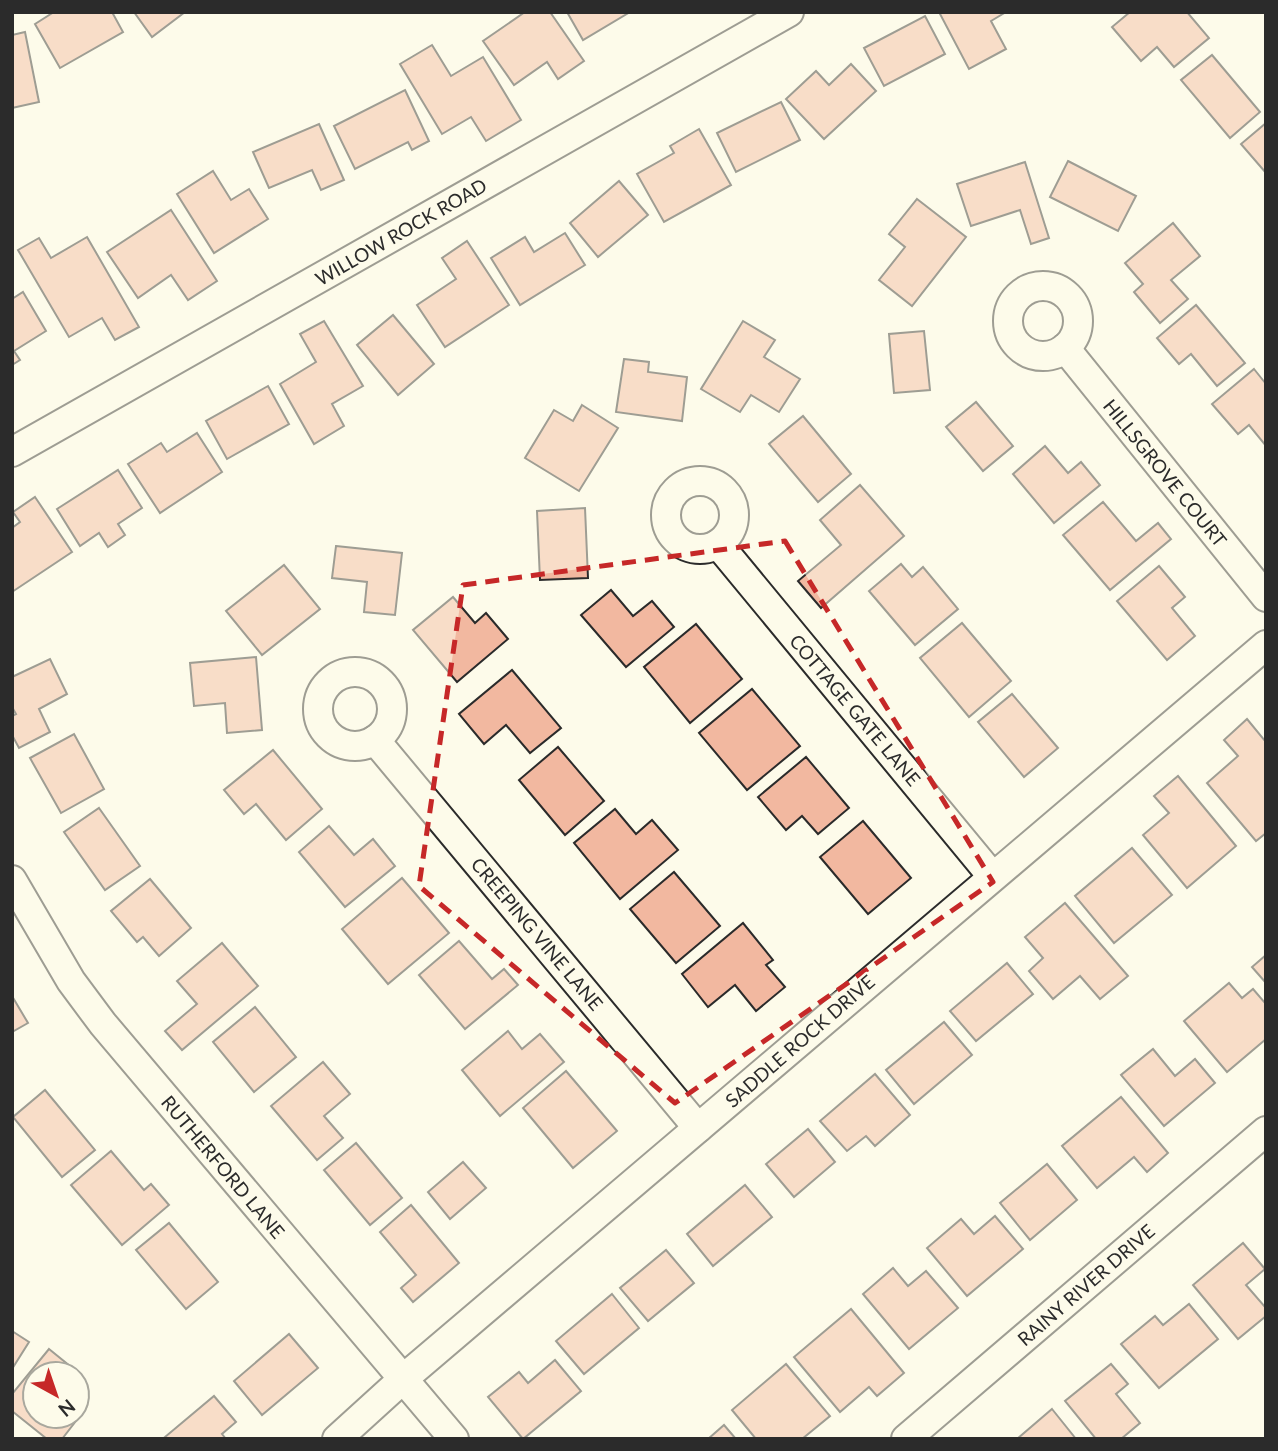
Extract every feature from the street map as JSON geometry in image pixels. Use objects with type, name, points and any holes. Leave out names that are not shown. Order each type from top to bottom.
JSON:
[{"type":"street","name":"WILLOW ROCK ROAD","points":[[12,452],[789,12]]},
{"type":"street","name":"HILLSGROVE COURT","points":[[1065,348],[1266,597]]},
{"type":"street","name":"COTTAGE GATE LANE","points":[[718,544],[992,876]]},
{"type":"street","name":"SADDLE ROCK DRIVE","points":[[337,1439],[403,1379],[1266,645]]},
{"type":"street","name":"CREEPING VINE LANE","points":[[375,740],[698,1128]]},
{"type":"street","name":"RUTHERFORD LANE","points":[[12,880],[71,981],[103,1024],[454,1439]]},
{"type":"street","name":"RAINY RIVER DRIVE","points":[[906,1439],[1266,1131]]},
{"type":"highlighted area","points":[[785,541],[993,882],[675,1103],[419,886],[463,585]]},
{"type":"building","points":[[54,12],[112,12],[123,32],[60,68],[35,24]]},
{"type":"building","points":[[134,12],[185,12],[152,37]]},
{"type":"building","points":[[525,12],[550,12],[584,61],[558,79],[547,62],[514,85],[483,41]]},
{"type":"building","points":[[567,12],[630,12],[583,40]]},
{"type":"building","points":[[939,12],[1006,12],[991,21],[1006,49],[969,69]]},
{"type":"building","points":[[1130,12],[1187,12],[1209,38],[1174,67],[1157,47],[1141,61],[1112,27]]},
{"type":"building","points":[[925,16],[945,54],[884,86],[864,48]]},
{"type":"building","points":[[25,32],[39,102],[12,108],[12,35]]},
{"type":"building","points":[[432,45],[451,76],[483,57],[521,120],[486,141],[471,117],[442,134],[400,64]]},
{"type":"building","points":[[1212,55],[1260,112],[1230,138],[1181,80]]},
{"type":"building","points":[[851,64],[876,91],[824,139],[786,99],[816,71],[829,85]]},
{"type":"building","points":[[405,90],[429,141],[412,150],[408,142],[355,169],[334,126]]},
{"type":"building","points":[[781,102],[800,140],[736,172],[717,133]]},
{"type":"building","points":[[1266,123],[1266,173],[1241,144]]},
{"type":"building","points":[[319,124],[344,180],[321,190],[312,170],[269,188],[253,152]]},
{"type":"building","points":[[699,129],[731,185],[664,222],[637,174],[674,153],[670,146]]},
{"type":"building","points":[[1068,161],[1136,196],[1118,231],[1050,197]]},
{"type":"building","points":[[1025,162],[1049,238],[1031,244],[1020,210],[971,226],[957,184]]},
{"type":"building","points":[[213,171],[231,200],[249,189],[268,219],[214,253],[177,194]]},
{"type":"building","points":[[619,181],[648,215],[598,257],[570,223]]},
{"type":"building","points":[[917,199],[966,237],[912,306],[879,280],[905,247],[889,234]]},
{"type":"building","points":[[171,210],[217,281],[188,300],[171,275],[138,298],[107,252]]},
{"type":"building","points":[[1173,223],[1200,256],[1171,280],[1188,299],[1160,323],[1134,292],[1143,284],[1125,263]]},
{"type":"building","points":[[565,233],[585,265],[520,305],[491,258],[525,237],[534,252]]},
{"type":"building","points":[[87,237],[139,327],[115,340],[102,318],[69,337],[18,250],[39,238],[51,258]]},
{"type":"building","points":[[467,241],[509,305],[445,347],[417,305],[456,279],[442,258]]},
{"type":"building","points":[[23,292],[46,331],[14,351],[20,360],[12,365],[12,299]]},
{"type":"building","points":[[1196,305],[1245,363],[1217,386],[1191,354],[1179,364],[1157,338]]},
{"type":"building","points":[[393,315],[434,364],[398,395],[357,345]]},
{"type":"building","points":[[324,321],[363,386],[332,404],[344,426],[314,444],[280,384],[316,362],[300,334]]},
{"type":"building","points":[[743,321],[775,340],[764,357],[800,379],[779,412],[751,395],[740,412],[701,389]]},
{"type":"building","points":[[924,331],[930,390],[894,393],[889,334]]},
{"type":"building","points":[[624,359],[649,362],[648,372],[687,377],[682,421],[616,412]]},
{"type":"building","points":[[1254,369],[1266,384],[1266,446],[1249,425],[1238,434],[1212,404]]},
{"type":"building","points":[[268,386],[289,424],[227,459],[206,421]]},
{"type":"building","points":[[976,402],[1013,446],[983,471],[946,427]]},
{"type":"building","points":[[582,405],[618,428],[579,491],[525,458],[554,410],[573,421]]},
{"type":"building","points":[[803,416],[851,474],[818,502],[769,444]]},
{"type":"building","points":[[197,433],[222,472],[160,513],[128,464],[161,443],[167,452]]},
{"type":"building","points":[[1045,446],[1068,473],[1081,462],[1100,485],[1054,523],[1013,474]]},
{"type":"building","points":[[118,470],[142,508],[118,524],[125,535],[108,547],[99,533],[80,546],[57,509]]},
{"type":"building","points":[[860,485],[904,536],[821,608],[798,581],[841,545],[820,520]]},
{"type":"building","points":[[35,497],[72,552],[12,592],[12,528],[20,522],[13,512]]},
{"type":"building","points":[[1103,502],[1136,541],[1158,523],[1171,539],[1110,590],[1063,535]]},
{"type":"building","points":[[585,508],[588,578],[540,580],[537,511]]},
{"type":"building","points":[[336,546],[402,553],[395,615],[364,612],[367,582],[332,578]]},
{"type":"building","points":[[901,564],[912,577],[923,567],[958,609],[915,645],[869,591]]},
{"type":"building","points":[[284,565],[320,609],[262,655],[226,611]]},
{"type":"building","points":[[1159,566],[1185,597],[1172,608],[1195,636],[1167,660],[1117,601]]},
{"type":"building","points":[[611,590],[633,616],[652,601],[674,627],[626,667],[581,615]]},
{"type":"building","points":[[453,597],[475,623],[486,613],[508,639],[457,682],[413,630]]},
{"type":"building","points":[[962,623],[1011,681],[969,717],[920,658]]},
{"type":"building","points":[[696,624],[742,679],[690,723],[644,667]]},
{"type":"building","points":[[256,657],[262,730],[227,733],[225,703],[194,706],[190,663]]},
{"type":"building","points":[[50,659],[67,694],[39,709],[50,732],[19,748],[12,735],[12,716],[16,714],[12,707],[12,677]]},
{"type":"building","points":[[512,670],[561,728],[530,753],[506,725],[484,744],[459,714]]},
{"type":"building","points":[[752,689],[800,746],[747,790],[699,733]]},
{"type":"building","points":[[1012,694],[1058,748],[1024,777],[978,722]]},
{"type":"building","points":[[1247,719],[1266,742],[1266,833],[1256,841],[1207,783],[1238,756],[1224,740]]},
{"type":"building","points":[[74,734],[104,789],[61,813],[30,758]]},
{"type":"building","points":[[558,747],[604,801],[565,835],[519,780]]},
{"type":"building","points":[[273,750],[322,809],[286,840],[256,804],[244,814],[224,790]]},
{"type":"building","points":[[806,757],[849,808],[818,834],[802,816],[786,830],[758,797]]},
{"type":"building","points":[[1178,776],[1236,846],[1187,888],[1143,835],[1169,813],[1154,796]]},
{"type":"building","points":[[99,808],[140,866],[105,890],[64,832]]},
{"type":"building","points":[[615,809],[636,834],[652,820],[678,850],[620,899],[574,843]]},
{"type":"building","points":[[863,821],[911,878],[868,914],[820,857]]},
{"type":"building","points":[[329,826],[354,855],[373,839],[395,866],[345,907],[299,852]]},
{"type":"building","points":[[1132,848],[1172,895],[1114,943],[1075,896]]},
{"type":"building","points":[[674,872],[720,926],[676,963],[630,909]]},
{"type":"building","points":[[402,878],[449,933],[388,984],[342,929]]},
{"type":"building","points":[[150,879],[191,928],[159,956],[143,937],[137,942],[111,911]]},
{"type":"building","points":[[1065,903],[1128,976],[1100,999],[1080,976],[1053,999],[1029,971],[1043,958],[1025,937]]},
{"type":"building","points":[[743,923],[773,960],[766,965],[785,987],[756,1011],[735,985],[708,1007],[682,974]]},
{"type":"building","points":[[459,941],[492,979],[504,969],[518,985],[465,1029],[419,975]]},
{"type":"building","points":[[222,943],[258,986],[182,1050],[165,1031],[197,1004],[177,981]]},
{"type":"building","points":[[1266,955],[1266,983],[1252,967]]},
{"type":"building","points":[[1007,963],[1033,994],[976,1041],[950,1011]]},
{"type":"building","points":[[1229,983],[1242,998],[1253,989],[1266,1004],[1266,1039],[1227,1072],[1184,1021]]},
{"type":"building","points":[[12,996],[28,1023],[12,1032]]},
{"type":"building","points":[[255,1007],[296,1057],[254,1092],[213,1042]]},
{"type":"building","points":[[944,1022],[972,1055],[914,1104],[886,1070]]},
{"type":"building","points":[[508,1031],[522,1049],[540,1034],[564,1062],[500,1116],[462,1070]]},
{"type":"building","points":[[1153,1049],[1175,1076],[1195,1059],[1215,1083],[1164,1126],[1121,1075]]},
{"type":"building","points":[[323,1062],[350,1094],[324,1116],[343,1138],[317,1160],[271,1106]]},
{"type":"building","points":[[566,1071],[617,1131],[573,1168],[523,1108]]},
{"type":"building","points":[[875,1074],[910,1115],[875,1146],[866,1136],[847,1151],[820,1121]]},
{"type":"building","points":[[45,1090],[95,1150],[62,1177],[13,1117]]},
{"type":"building","points":[[1121,1097],[1168,1153],[1147,1172],[1134,1157],[1097,1188],[1062,1146]]},
{"type":"building","points":[[808,1129],[835,1162],[794,1197],[766,1164]]},
{"type":"building","points":[[356,1143],[402,1198],[370,1225],[324,1170]]},
{"type":"building","points":[[111,1151],[144,1190],[151,1184],[169,1205],[122,1245],[71,1185]]},
{"type":"building","points":[[463,1162],[486,1188],[450,1219],[428,1192]]},
{"type":"building","points":[[1047,1164],[1077,1200],[1030,1240],[1000,1203]]},
{"type":"building","points":[[745,1185],[772,1217],[713,1266],[687,1234]]},
{"type":"building","points":[[411,1205],[459,1263],[413,1302],[401,1288],[416,1275],[380,1232]]},
{"type":"building","points":[[995,1216],[1023,1249],[967,1296],[927,1248],[961,1219],[974,1234]]},
{"type":"building","points":[[169,1223],[218,1282],[186,1309],[136,1250]]},
{"type":"building","points":[[1243,1243],[1265,1269],[1246,1285],[1266,1308],[1266,1316],[1238,1339],[1193,1285]]},
{"type":"building","points":[[666,1250],[694,1283],[648,1321],[620,1288]]},
{"type":"building","points":[[893,1268],[908,1286],[926,1271],[958,1308],[909,1349],[863,1294]]},
{"type":"building","points":[[612,1294],[639,1328],[584,1374],[556,1341]]},
{"type":"building","points":[[1189,1304],[1218,1339],[1159,1388],[1121,1344],[1155,1316],[1163,1325]]},
{"type":"building","points":[[851,1309],[904,1373],[877,1396],[869,1387],[840,1412],[794,1357]]},
{"type":"building","points":[[12,1331],[29,1342],[12,1369]]},
{"type":"building","points":[[289,1334],[318,1368],[262,1415],[234,1381]]},
{"type":"building","points":[[49,1349],[63,1360],[40,1360]]},
{"type":"building","points":[[555,1360],[581,1391],[523,1439],[488,1397],[519,1372],[528,1383]]},
{"type":"building","points":[[786,1364],[830,1416],[802,1439],[756,1439],[732,1410]]},
{"type":"building","points":[[1111,1364],[1128,1384],[1116,1394],[1140,1423],[1121,1439],[1096,1439],[1065,1401]]},
{"type":"building","points":[[21,1383],[21,1418],[12,1411],[12,1394]]},
{"type":"building","points":[[214,1396],[236,1422],[222,1434],[226,1439],[165,1437]]},
{"type":"building","points":[[1052,1409],[1076,1439],[1017,1439]]},
{"type":"building","points":[[724,1425],[736,1439],[708,1439]]},
{"type":"building","points":[[36,1430],[69,1430],[62,1439],[47,1439]]}]
